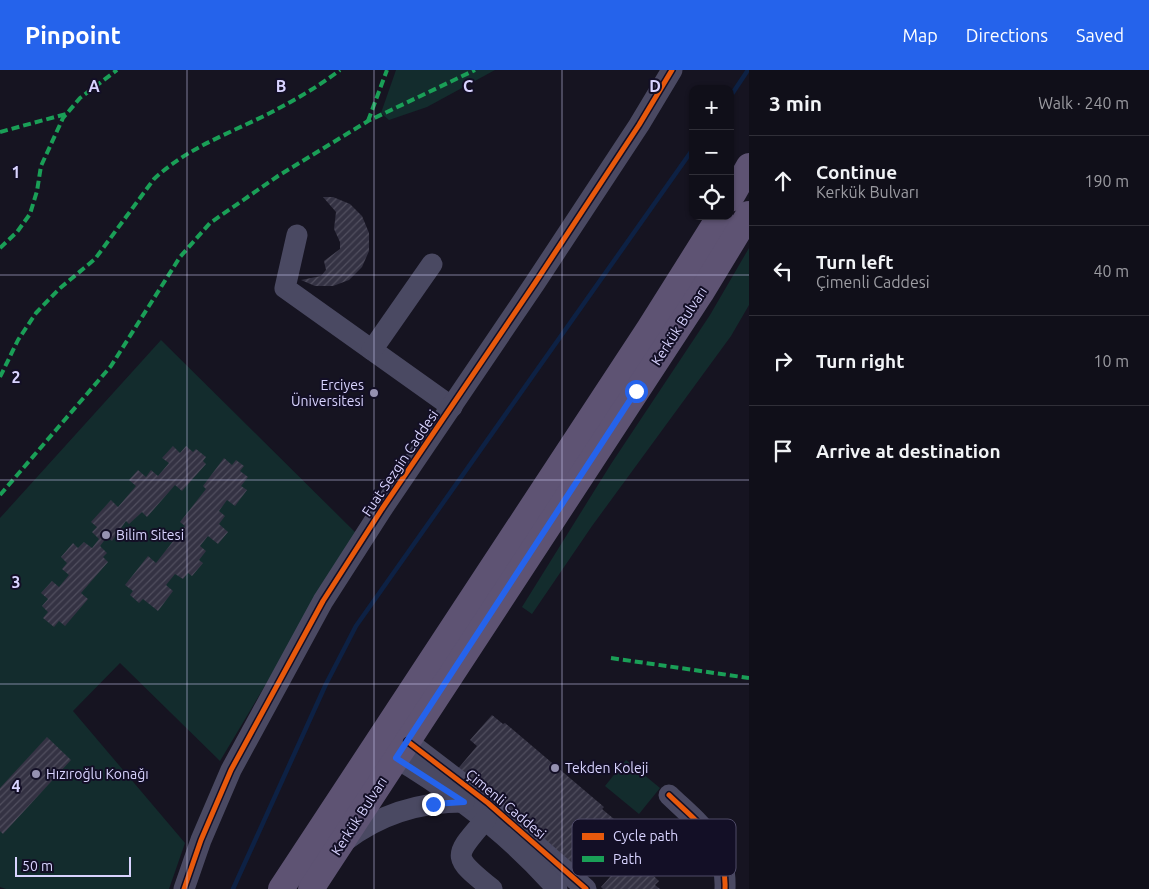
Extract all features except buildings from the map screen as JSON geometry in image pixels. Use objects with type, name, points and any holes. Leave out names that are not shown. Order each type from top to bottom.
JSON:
[{"type":"main road","points":[[734,191],[749,166]]},
{"type":"main road","name":"Kerkük Bulvarı","points":[[311,889],[695,302],[749,214]]},
{"type":"main road","name":"Kerkük Bulvarı","points":[[281,889],[649,329],[717,220]]},
{"type":"street","name":"Fuat Sezgin Caddesi","points":[[184,889],[201,840],[232,770],[294,652],[352,555],[639,125],[672,70]]},
{"type":"street","points":[[297,235],[285,288],[452,407]]},
{"type":"street","points":[[372,350],[432,264]]},
{"type":"street","name":"Çimenli Caddesi","points":[[402,750],[513,843],[557,889]]},
{"type":"street","name":"Çimenli Caddesi","points":[[402,750],[495,808],[586,889]]},
{"type":"street","points":[[669,795],[694,819]]},
{"type":"street","points":[[341,844],[370,824],[403,810],[433,804],[464,802]]},
{"type":"street","points":[[486,820],[462,846],[460,855],[463,863],[492,889]]},
{"type":"street","points":[[724,876],[725,889]]},
{"type":"green space","points":[[396,70],[495,70],[427,107],[389,120],[381,113]]},
{"type":"green space","points":[[749,248],[749,305],[731,336],[592,526],[532,614],[522,607],[611,464],[710,315]]},
{"type":"green space","points":[[161,340],[356,533],[220,761],[120,663],[73,711],[185,843],[169,889],[6,889],[0,887],[0,518]]},
{"type":"green space","points":[[626,760],[660,788],[639,814],[605,786]]},
{"type":"waterway","points":[[734,91],[748,70]]},
{"type":"waterway","points":[[233,889],[326,684],[356,626],[689,155]]},
{"type":"marked path","points":[[0,248],[17,232],[30,214],[37,191],[41,166],[63,118],[80,98],[117,70]]},
{"type":"marked path","points":[[0,377],[18,340],[36,313],[59,289],[95,259],[154,179],[194,150],[287,104],[340,70]]},
{"type":"marked path","points":[[368,121],[387,70]]},
{"type":"marked path","points":[[0,495],[111,366],[180,257],[210,223],[278,176],[368,121],[475,70]]},
{"type":"marked path","points":[[0,132],[66,114]]},
{"type":"marked path","points":[[611,658],[749,678]]},
{"type":"cycle path","points":[[184,889],[201,840],[231,770],[323,601],[382,509],[639,125],[672,70]]},
{"type":"cycle path","points":[[407,741],[488,803],[586,889]]},
{"type":"cycle path","points":[[669,795],[694,819]]},
{"type":"cycle path","points":[[724,876],[725,889]]},
{"type":"place","name":"Erciyes Üniversitesi","points":[[374,393]]},
{"type":"place","name":"Bilim Sitesi","points":[[106,535]]},
{"type":"place","name":"Tekden Koleji","points":[[555,768]]},
{"type":"place","name":"Hızıroğlu Konağı","points":[[36,774]]},
{"type":"route","points":[[433,804],[464,802],[396,758],[636,391]]}]
